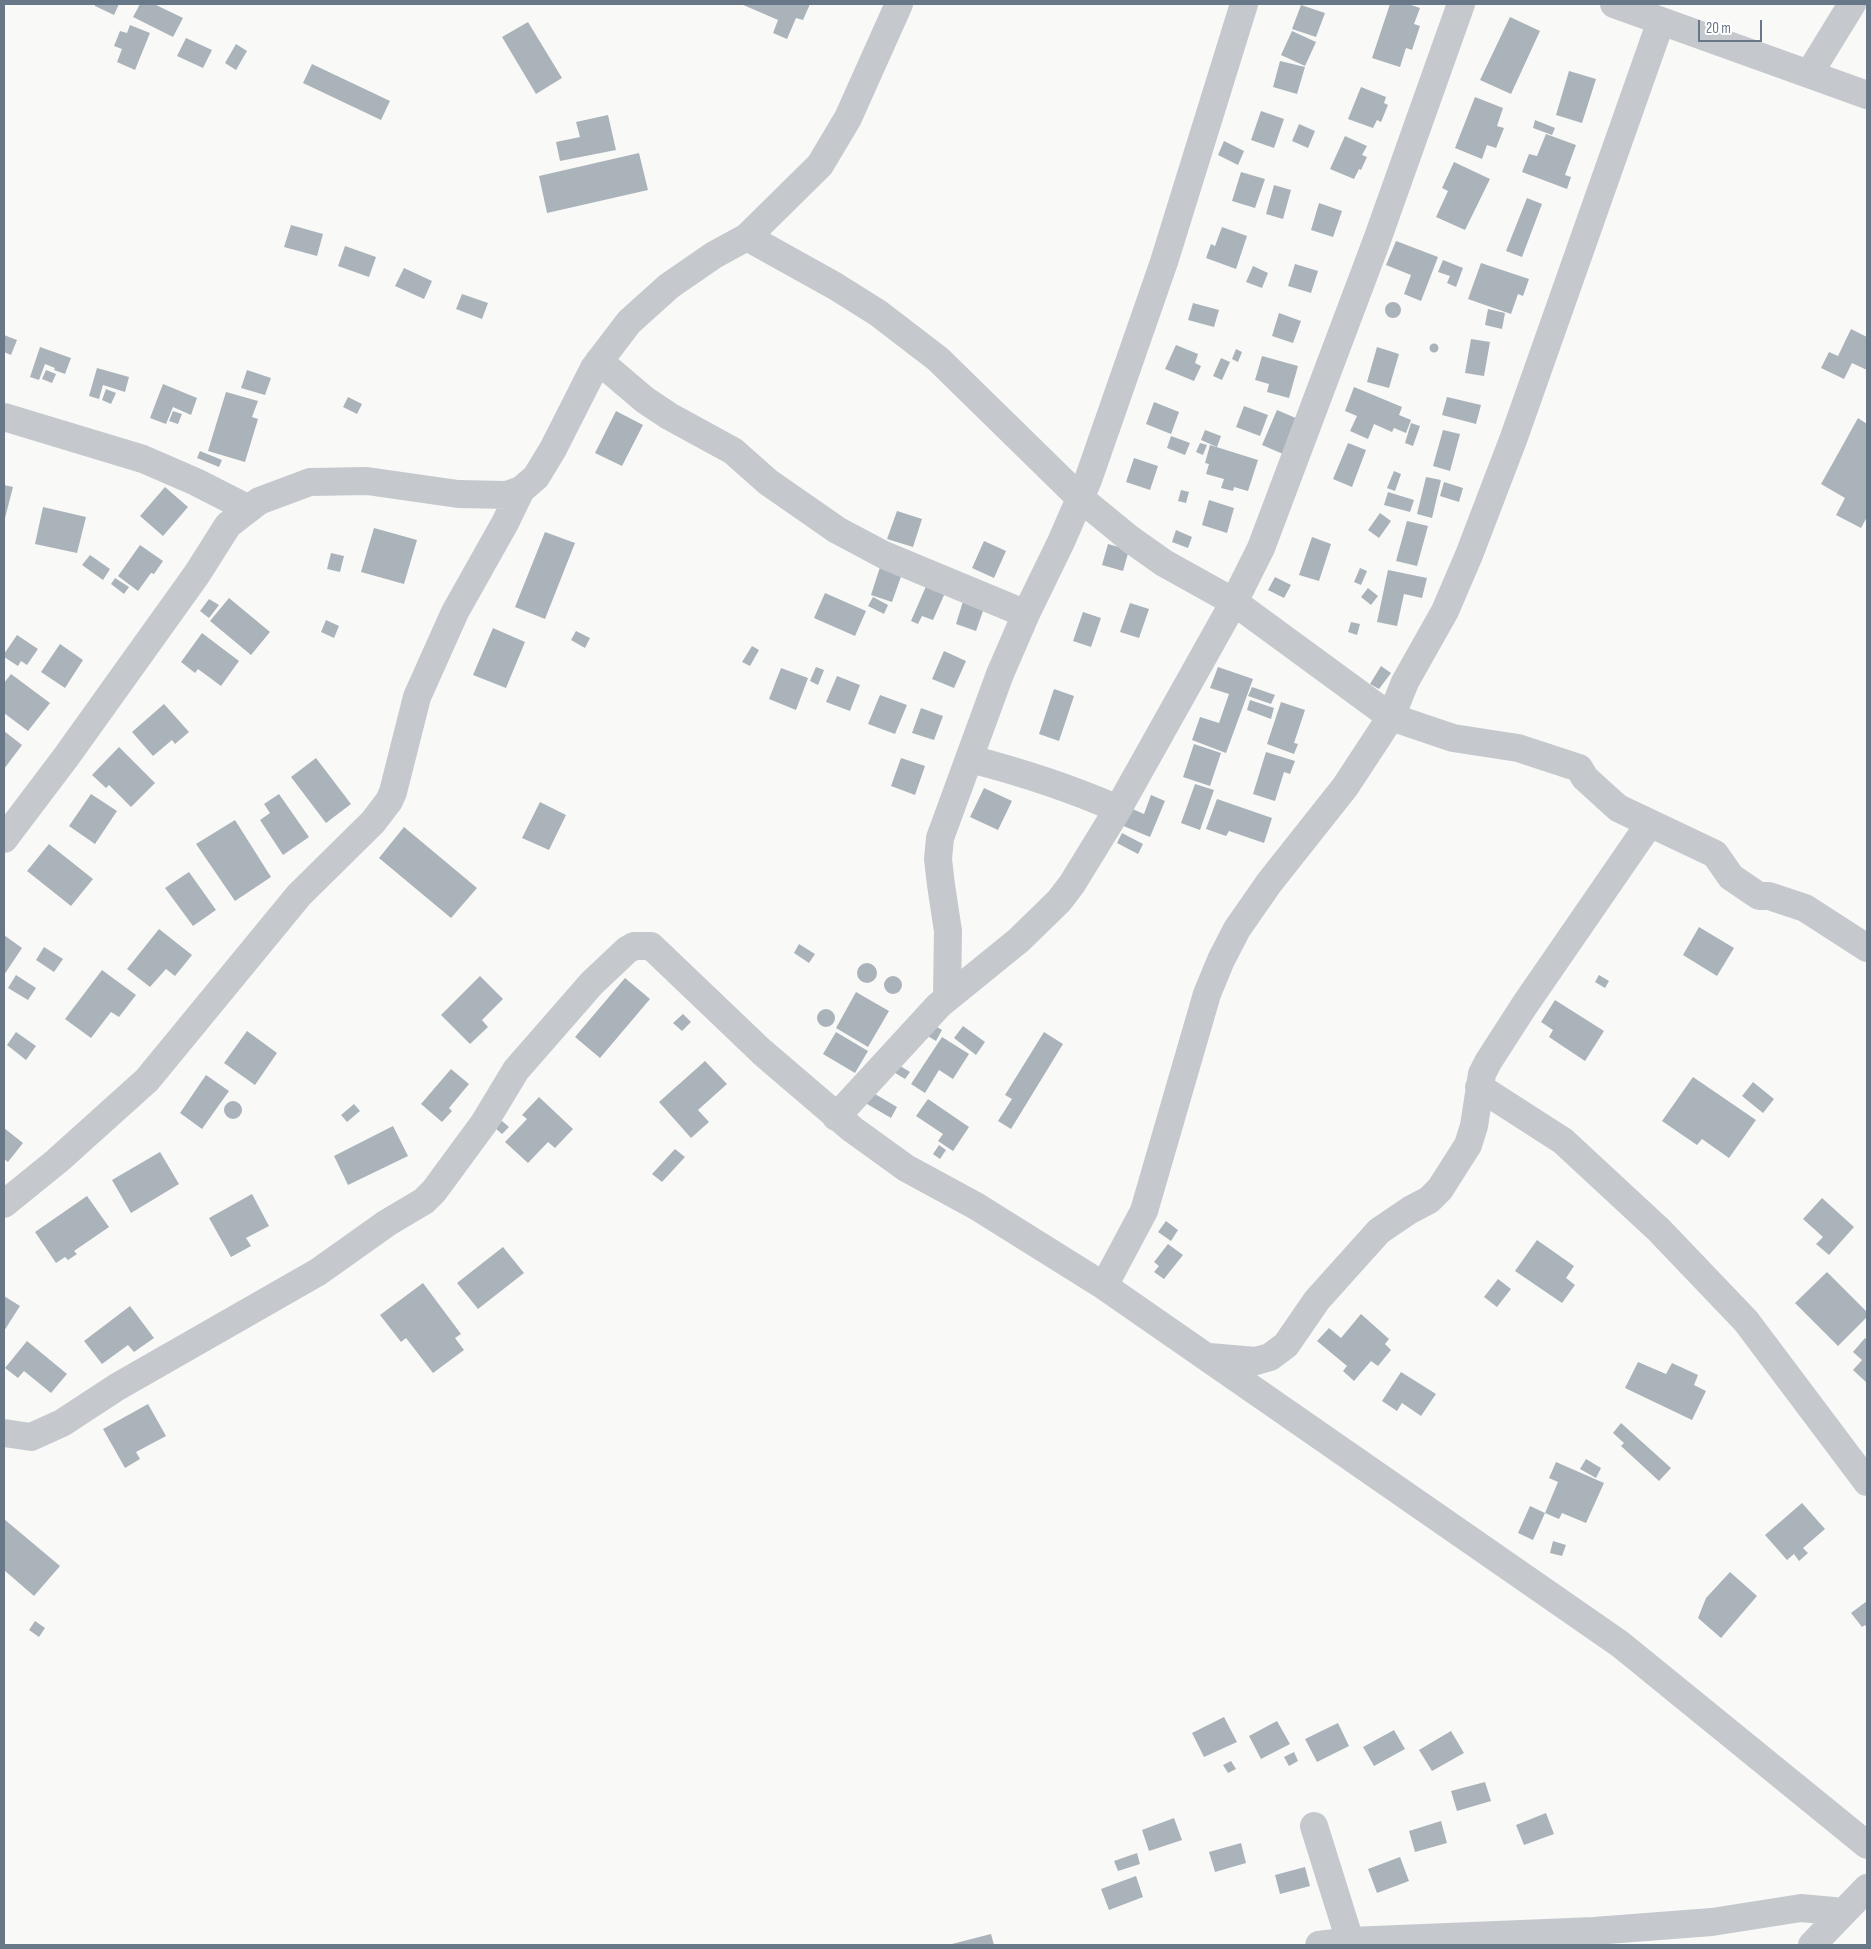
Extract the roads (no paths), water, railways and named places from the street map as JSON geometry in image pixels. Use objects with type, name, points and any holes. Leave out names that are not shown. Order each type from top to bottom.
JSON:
[{"type":"street","points":[[4,1204],[147,1080],[299,895],[384,810],[393,792],[410,721],[422,685],[466,588],[505,523],[521,490],[536,476],[553,449],[599,361],[629,322],[669,286],[714,255],[747,237],[820,165],[848,118],[899,4]]},
{"type":"street","points":[[947,997],[948,931],[938,859],[940,838],[1000,674],[1026,614],[1062,542],[1080,498],[1164,262],[1244,4]]},
{"type":"street","points":[[836,1117],[947,997],[1019,940],[1059,901],[1072,884],[1118,809],[1234,602],[1261,548],[1377,240],[1461,4]]},
{"type":"street","points":[[1614,4],[1867,95]]},
{"type":"street","points":[[1809,74],[1852,4]]},
{"type":"street","points":[[1104,1286],[1144,1212],[1207,994],[1221,960],[1237,929],[1258,899],[1345,787],[1391,718],[1404,682],[1445,611],[1517,430],[1661,21]]},
{"type":"street","points":[[747,237],[836,286],[878,313],[938,359],[1080,498],[1130,539],[1164,563],[1234,602],[1391,718],[1453,738],[1518,748],[1579,768],[1585,778],[1618,808],[1715,854],[1731,877],[1759,896],[1768,896],[1805,908],[1867,948]]},
{"type":"street","points":[[599,361],[631,389],[669,416],[733,451],[768,482],[832,527],[884,555],[1026,614]]},
{"type":"street","points":[[4,418],[142,460],[196,482],[249,509]]},
{"type":"street","points":[[4,839],[66,757],[197,574],[228,525],[259,501],[310,482],[367,481],[458,494],[506,495],[521,490]]},
{"type":"street","points":[[970,759],[1038,778],[1084,794],[1118,809]]},
{"type":"street","points":[[1208,1357],[1256,1361],[1270,1357],[1282,1349],[1317,1300],[1369,1241],[1395,1220],[1429,1200],[1440,1189],[1468,1145],[1474,1126],[1482,1074],[1488,1062],[1524,1006],[1650,823]]},
{"type":"street","points":[[4,1433],[31,1437],[62,1423],[117,1387],[318,1272],[387,1222],[424,1201],[434,1191],[484,1123],[516,1070],[592,983],[627,950],[634,946],[651,946],[762,1052],[836,1117],[906,1168],[976,1206],[1104,1286],[1620,1644],[1867,1844]]},
{"type":"street","points":[[1479,1087],[1564,1141],[1659,1230],[1746,1321],[1867,1482]]},
{"type":"street","points":[[1314,1826],[1350,1943]]},
{"type":"street","points":[[1812,1945],[1867,1888]]},
{"type":"street","points":[[1319,1945],[1594,1931],[1712,1922],[1801,1908],[1844,1912]]}]
